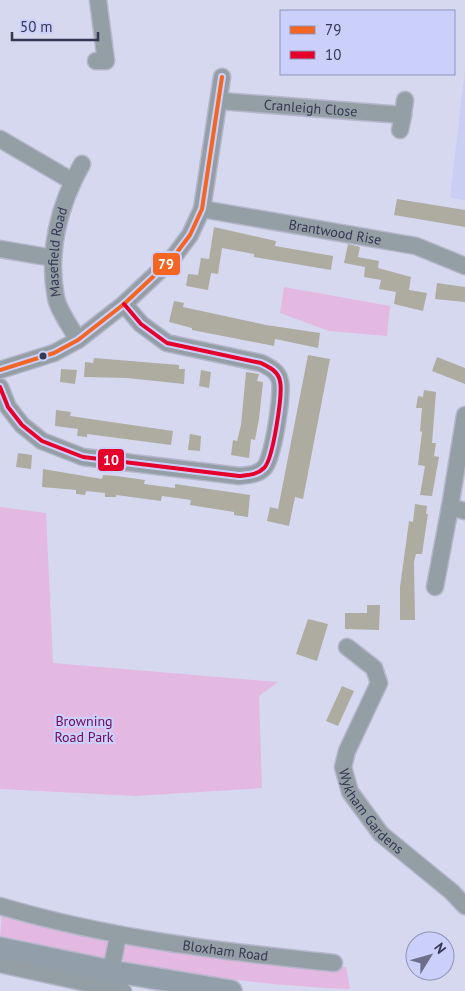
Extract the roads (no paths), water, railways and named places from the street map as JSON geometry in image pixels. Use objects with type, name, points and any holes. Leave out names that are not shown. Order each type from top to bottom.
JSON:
[{"type":"main road","points":[[0,948],[111,971],[231,991]]},
{"type":"street","points":[[96,61],[106,61],[98,0]]},
{"type":"street","points":[[0,370],[54,353],[78,340],[124,304],[172,259],[190,235],[202,208],[220,101],[222,77]]},
{"type":"street","name":"Cranleigh Close","points":[[220,101],[403,115]]},
{"type":"street","points":[[0,139],[72,181]]},
{"type":"street","name":"Masefield Road","points":[[78,340],[56,300],[53,258],[55,231],[72,181],[82,164]]},
{"type":"street","name":"Brantwood Rise","points":[[202,208],[416,246],[465,266]]},
{"type":"street","points":[[0,249],[53,258]]},
{"type":"street","points":[[0,386],[8,407],[22,425],[42,441],[83,457],[239,476],[254,474],[265,468],[270,456],[281,390],[280,379],[272,368],[261,363],[167,342],[140,324],[124,304]]},
{"type":"street","points":[[435,586],[457,509],[465,415]]},
{"type":"street","name":"Wykham Gardens","points":[[347,647],[374,668],[379,683],[347,750],[343,767],[350,792],[381,834],[452,892],[465,906]]},
{"type":"street","name":"Bloxham Road","points":[[0,906],[50,921],[118,936],[196,949],[334,964]]},
{"type":"street","points":[[111,971],[118,936]]},
{"type":"street","points":[[0,964],[123,991]]},
{"type":"park label","name":"Browning Road Park","points":[[84,730]]}]
